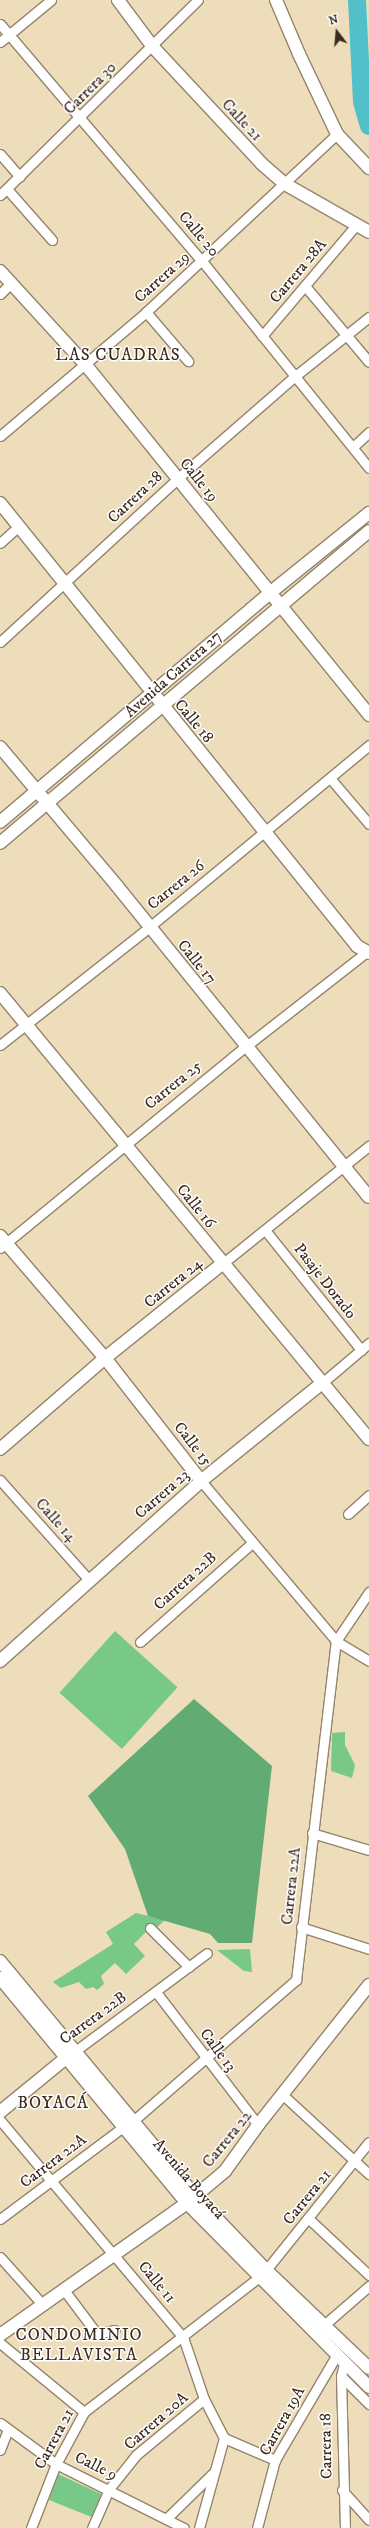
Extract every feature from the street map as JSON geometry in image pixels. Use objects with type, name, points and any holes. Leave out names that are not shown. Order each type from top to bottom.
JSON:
[{"type":"street","points":[[0,42],[51,0]]},
{"type":"street","name":"Calle 21","points":[[118,0],[153,47],[262,164],[285,184],[369,232]]},
{"type":"street","name":"Carrera 30","points":[[3,192],[80,119],[198,0]]},
{"type":"street","points":[[276,0],[298,54],[337,134],[369,168]]},
{"type":"street","name":"Calle 20","points":[[0,24],[202,260],[294,377],[369,468]]},
{"type":"street","name":"Carrera 29","points":[[0,436],[146,312],[337,134]]},
{"type":"street","points":[[0,154],[20,177]]},
{"type":"street","points":[[3,192],[52,240]]},
{"type":"street","name":"Carrera 28A","points":[[262,336],[356,225]]},
{"type":"street","name":"Calle 19","points":[[0,271],[85,364],[177,479],[281,603],[369,715]]},
{"type":"street","points":[[0,294],[11,283]]},
{"type":"street","points":[[305,286],[369,362]]},
{"type":"street","points":[[146,312],[188,361]]},
{"type":"street","name":"Carrera 28","points":[[0,642],[177,479],[294,377],[348,337],[369,318]]},
{"type":"street","points":[[353,447],[369,432]]},
{"type":"street","name":"Calle 18","points":[[0,504],[65,583],[161,706],[266,831],[357,946],[368,951]]},
{"type":"street","name":"Avenida Carrera 27","points":[[0,822],[153,695],[271,592],[369,513]]},
{"type":"street","points":[[0,543],[18,526]]},
{"type":"street","name":"Avenida Carrera 27","points":[[0,843],[47,805],[281,603],[369,531]]},
{"type":"street","name":"Carrera 26","points":[[0,1046],[148,928],[369,745]]},
{"type":"street","name":"Calle 17","points":[[0,747],[47,805],[117,886],[148,928],[369,1197]]},
{"type":"street","points":[[330,778],[369,824]]},
{"type":"street","name":"Carrera 25","points":[[2,1242],[245,1047],[368,951]]},
{"type":"street","name":"Calle 16","points":[[0,993],[222,1264],[369,1439]]},
{"type":"street","name":"Carrera 24","points":[[0,1449],[105,1358],[344,1168],[369,1146]]},
{"type":"street","name":"Pasaje Dorado","points":[[265,1230],[360,1350]]},
{"type":"street","name":"Calle 15","points":[[2,1242],[105,1358],[201,1481],[336,1641],[369,1661]]},
{"type":"street","name":"Carrera 23","points":[[0,1661],[201,1481],[369,1343]]},
{"type":"street","name":"Calle 14","points":[[0,1480],[89,1580]]},
{"type":"street","points":[[348,1514],[369,1495]]},
{"type":"street","name":"Carrera 22B","points":[[140,1642],[252,1543]]},
{"type":"street","name":"Carrera 22A","points":[[0,2219],[128,2124],[296,1980],[312,1833],[336,1641],[369,1592]]},
{"type":"street","points":[[312,1833],[369,1850]]},
{"type":"street","points":[[301,1927],[369,1949]]},
{"type":"street","points":[[150,1928],[189,1967]]},
{"type":"street","name":"Carrera 22B","points":[[0,2112],[71,2054],[207,1953]]},
{"type":"street","name":"Avenida Boyacá","points":[[0,1961],[71,2054],[191,2200],[262,2274],[340,2360],[369,2387]]},
{"type":"street","name":"Avenida Boyacá","points":[[0,1978],[71,2054]]},
{"type":"street","name":"Carrera 22","points":[[0,2335],[191,2200],[225,2170],[258,2125],[369,1985]]},
{"type":"street","name":"Calle 13","points":[[156,1992],[205,2059],[258,2125]]},
{"type":"street","points":[[283,2095],[369,2174]]},
{"type":"street","name":"Calle 11","points":[[0,2120],[51,2182],[106,2242],[114,2254],[183,2337],[204,2399],[224,2438]]},
{"type":"street","name":"Carrera 21","points":[[31,2528],[56,2464],[84,2412],[183,2337],[262,2274],[309,2219],[369,2142]]},
{"type":"street","points":[[309,2219],[369,2276]]},
{"type":"street","points":[[0,2257],[43,2304]]},
{"type":"street","name":"Avenida Boyacá","points":[[262,2274],[324,2325],[369,2368]]},
{"type":"street","points":[[324,2325],[369,2286]]},
{"type":"street","points":[[64,2290],[97,2334],[115,2330]]},
{"type":"street","points":[[0,2343],[84,2412]]},
{"type":"street","name":"Carrera 18","points":[[340,2360],[342,2490],[345,2528]]},
{"type":"street","name":"Carrera 19A","points":[[257,2528],[275,2460],[340,2360]]},
{"type":"street","points":[[340,2376],[369,2404]]},
{"type":"street","name":"Carrera 20A","points":[[92,2528],[109,2489],[136,2455],[204,2399]]},
{"type":"street","name":"Calle 9","points":[[0,2423],[56,2464],[109,2489],[184,2528]]},
{"type":"street","points":[[0,2450],[8,2429]]},
{"type":"street","points":[[199,2528],[224,2438],[275,2460]]},
{"type":"street","points":[[166,2519],[215,2472]]},
{"type":"street","points":[[342,2490],[369,2520]]},
{"type":"green space","points":[[115,1631],[177,1687],[122,1749],[59,1693]]},
{"type":"green space","points":[[194,1699],[272,1766],[252,1943],[218,1943],[210,1934],[148,1916],[125,1849],[88,1796]]},
{"type":"green space","points":[[345,1732],[345,1745],[355,1765],[352,1778],[331,1771],[332,1733]]},
{"type":"green space","points":[[136,1913],[165,1920],[153,1931],[150,1928],[134,1944],[145,1956],[126,1974],[115,1963],[101,1976],[104,1984],[97,1990],[93,1987],[86,1989],[79,1982],[61,1988],[53,1982],[113,1944],[106,1932]]},
{"type":"green space","points":[[250,1949],[252,1972],[244,1971],[217,1950]]},
{"type":"green space","points":[[58,2474],[101,2494],[94,2518],[49,2500]]},
{"type":"waterway","points":[[357,0],[362,102],[369,126]]},
{"type":"district","name":"LAS CUADRAS","points":[[118,356]]},
{"type":"district","name":"BOYACÁ","points":[[53,2104]]},
{"type":"district","name":"CONDOMINIO BELLAVISTA","points":[[79,2346]]}]
